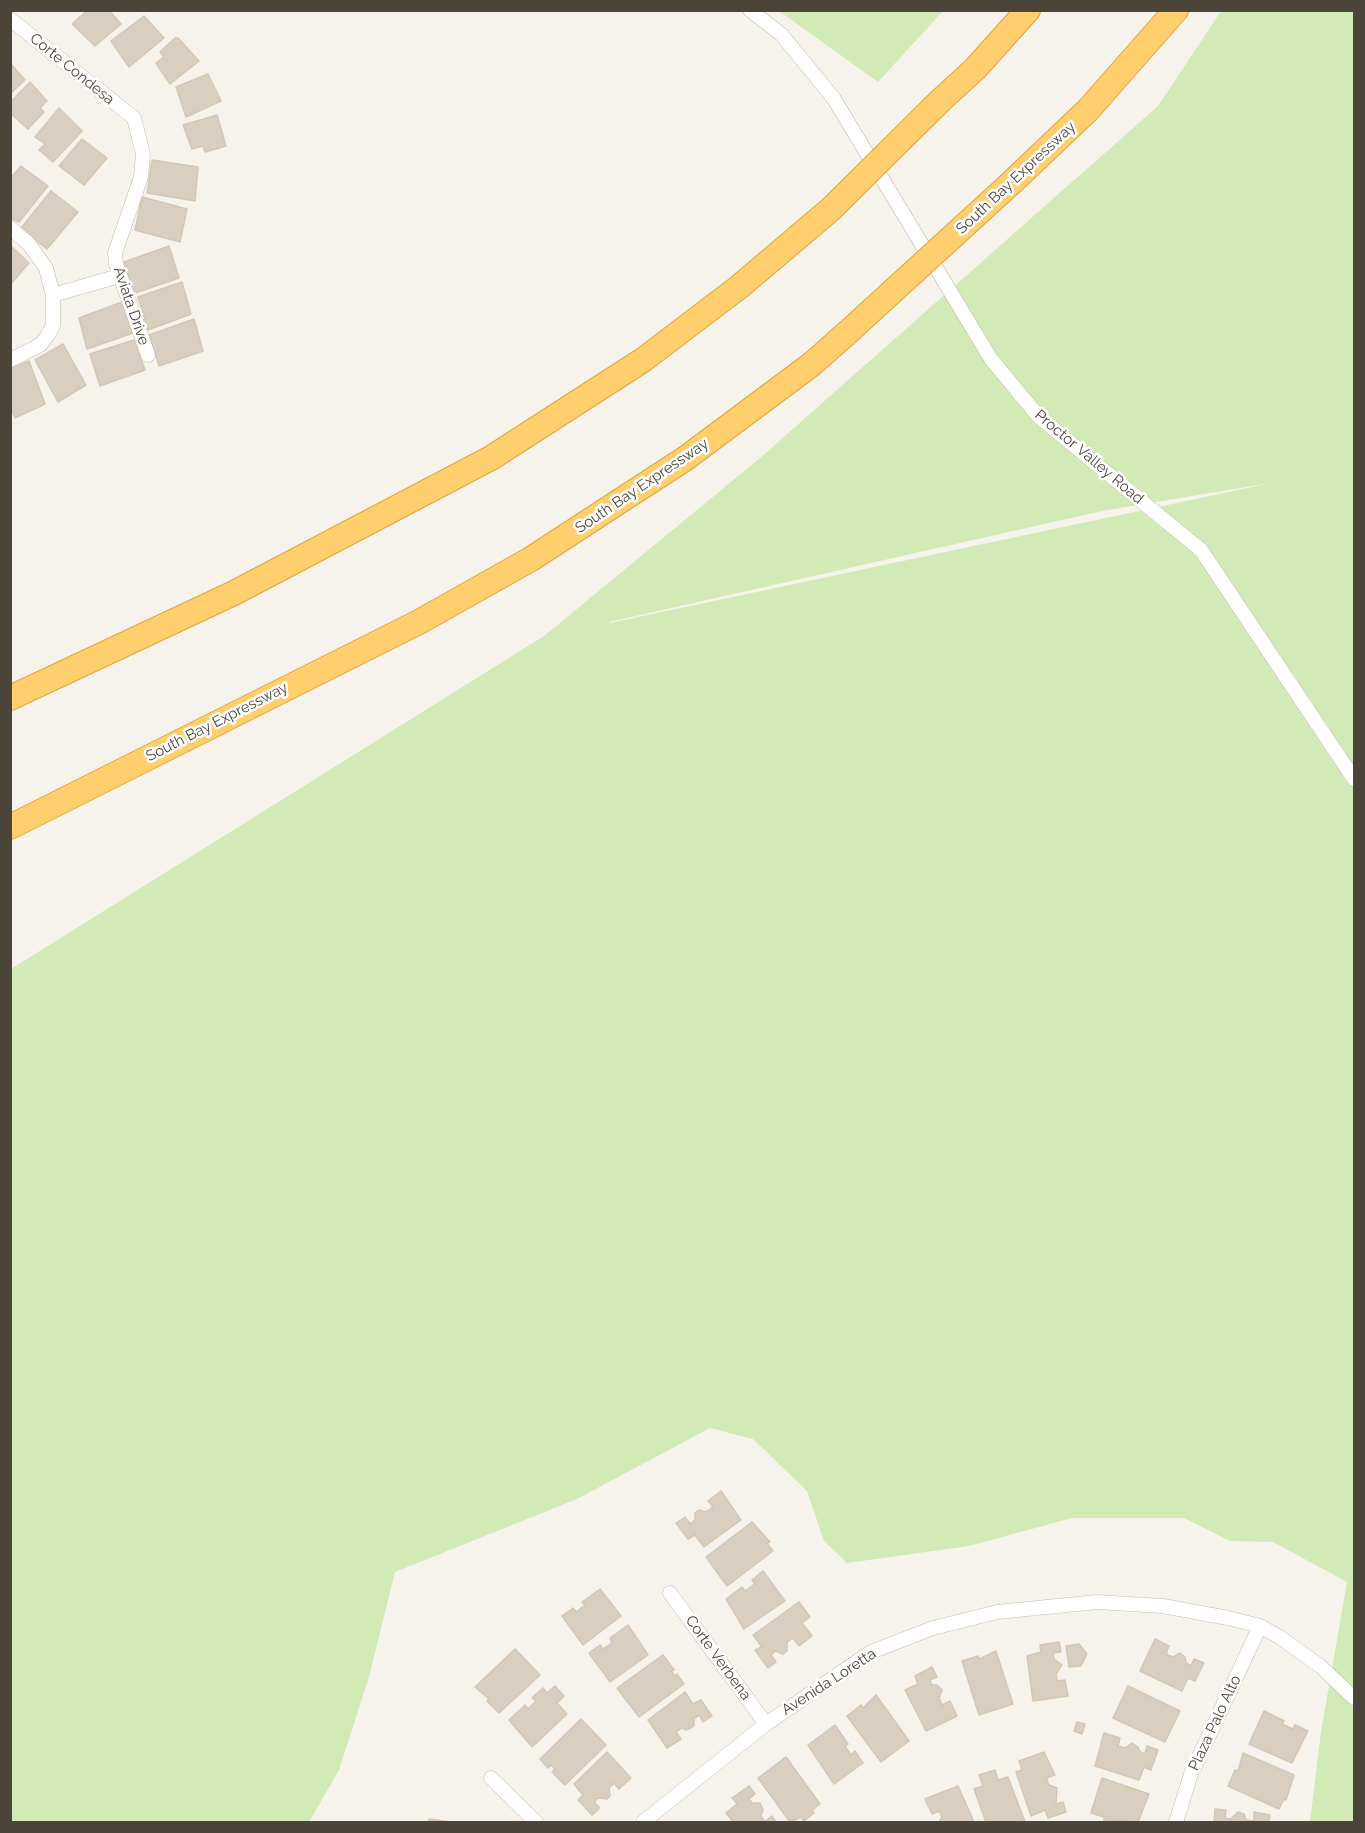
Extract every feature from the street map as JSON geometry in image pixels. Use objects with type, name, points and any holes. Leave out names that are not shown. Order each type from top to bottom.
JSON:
[{"type":"highway","points":[[10,698],[234,593],[491,458],[643,360],[739,287],[831,209],[975,69],[1028,10]]},
{"type":"highway","name":"South Bay Expressway","points":[[10,827],[419,622],[531,559],[686,458],[812,364],[1010,184],[1088,110],[1176,10]]},
{"type":"street","name":"Proctor Valley Road","points":[[750,10],[782,34],[834,99],[991,359],[1039,417],[1201,550],[1354,779]]},
{"type":"street","name":"Corte Condesa","points":[[10,19],[134,118]]},
{"type":"street","name":"Aviata Drive","points":[[134,118],[142,154],[141,177],[116,253],[119,276],[148,355]]},
{"type":"street","points":[[10,228],[38,255],[46,268],[53,295],[53,325],[48,336],[40,345],[10,360]]},
{"type":"street","points":[[53,295],[119,276]]},
{"type":"street","name":"Corte Verbena","points":[[670,1593],[766,1724]]},
{"type":"street","name":"Avenida Loretta","points":[[643,1822],[766,1724],[871,1652],[933,1628],[998,1612],[1064,1604],[1130,1603],[1196,1611],[1260,1626],[1311,1659],[1354,1698]]},
{"type":"street","name":"Plaza Palo Alto","points":[[1176,1822],[1191,1774],[1260,1626]]},
{"type":"street","points":[[491,1778],[536,1822]]},
{"type":"green space","points":[[779,11],[943,11],[878,82]]},
{"type":"green space","points":[[1221,11],[1354,11],[1354,1822],[1310,1822],[1321,1732],[1347,1582],[1273,1542],[1230,1541],[1184,1518],[1072,1518],[969,1546],[847,1563],[824,1541],[807,1491],[753,1439],[710,1428],[577,1499],[395,1572],[369,1677],[339,1770],[309,1822],[11,1822],[11,969],[544,636],[760,458],[1158,106]],"holes":[[[1276,482],[610,623],[1102,511]]]},
{"type":"building","points":[[88,10],[109,10],[121,24],[95,46],[72,24]]},
{"type":"building","points":[[144,16],[164,38],[129,67],[111,41]]},
{"type":"building","points":[[175,38],[178,38],[199,61],[170,84],[156,63],[164,57],[160,52]]},
{"type":"building","points":[[10,63],[25,80],[10,94]]},
{"type":"building","points":[[208,74],[221,101],[186,117],[176,87]]},
{"type":"building","points":[[30,82],[47,101],[40,108],[44,112],[28,129],[10,113],[10,103]]},
{"type":"building","points":[[59,108],[82,131],[53,162],[39,150],[45,144],[35,137]]},
{"type":"building","points":[[217,115],[226,146],[205,152],[203,146],[192,149],[183,125]]},
{"type":"building","points":[[82,139],[107,158],[84,185],[59,166]]},
{"type":"building","points":[[152,160],[198,167],[195,201],[147,193]]},
{"type":"building","points":[[21,166],[48,186],[19,222],[10,218],[10,179]]},
{"type":"building","points":[[51,191],[78,212],[47,249],[21,228]]},
{"type":"building","points":[[142,197],[187,209],[180,242],[135,230]]},
{"type":"building","points":[[10,245],[29,263],[10,285]]},
{"type":"building","points":[[169,246],[179,278],[135,293],[124,262]]},
{"type":"building","points":[[182,282],[191,314],[148,330],[138,297]]},
{"type":"building","points":[[122,302],[133,333],[87,349],[79,318]]},
{"type":"building","points":[[194,319],[203,351],[159,366],[149,335]]},
{"type":"building","points":[[134,340],[145,370],[100,386],[90,354]]},
{"type":"building","points":[[63,344],[86,385],[58,402],[35,360]]},
{"type":"building","points":[[29,361],[45,404],[15,418],[10,406],[10,369]]},
{"type":"building","points":[[721,1491],[741,1520],[704,1547],[695,1535],[688,1539],[676,1523],[685,1517],[690,1524],[695,1520],[695,1513],[699,1510],[706,1512],[713,1507],[708,1501]]},
{"type":"building","points":[[752,1522],[770,1542],[767,1543],[773,1551],[727,1586],[706,1557]]},
{"type":"building","points":[[763,1571],[785,1601],[744,1629],[726,1599],[742,1587],[745,1591],[755,1584],[752,1580]]},
{"type":"building","points":[[600,1589],[621,1616],[583,1645],[562,1616],[573,1608],[576,1612],[585,1605],[582,1602]]},
{"type":"building","points":[[799,1602],[810,1617],[802,1623],[812,1636],[799,1646],[793,1638],[787,1642],[787,1651],[783,1654],[775,1651],[771,1655],[776,1662],[768,1668],[755,1650],[762,1647],[753,1635]]},
{"type":"building","points":[[628,1625],[648,1655],[610,1682],[589,1653],[600,1645],[603,1649],[612,1643],[610,1638]]},
{"type":"building","points":[[1155,1639],[1169,1646],[1166,1654],[1173,1657],[1180,1653],[1185,1657],[1186,1663],[1191,1666],[1194,1659],[1204,1663],[1195,1681],[1188,1678],[1182,1691],[1140,1671]]},
{"type":"building","points":[[1059,1642],[1061,1652],[1053,1653],[1054,1659],[1062,1665],[1056,1674],[1057,1681],[1065,1680],[1068,1696],[1033,1701],[1027,1656],[1041,1652],[1040,1645]]},
{"type":"building","points":[[1079,1644],[1087,1654],[1081,1666],[1069,1667],[1066,1646]]},
{"type":"building","points":[[515,1649],[540,1675],[499,1713],[487,1701],[489,1699],[475,1687]]},
{"type":"building","points":[[996,1651],[1013,1704],[979,1715],[962,1661],[978,1656],[979,1659]]},
{"type":"building","points":[[663,1655],[674,1670],[671,1671],[675,1676],[677,1674],[684,1684],[639,1717],[617,1688]]},
{"type":"building","points":[[932,1667],[937,1677],[930,1680],[932,1685],[937,1685],[942,1690],[939,1698],[942,1705],[950,1701],[957,1716],[926,1731],[905,1690],[918,1684],[915,1676]]},
{"type":"building","points":[[555,1686],[564,1696],[557,1703],[567,1714],[532,1747],[509,1720],[525,1705],[528,1709],[536,1701],[532,1698],[543,1688],[547,1693]]},
{"type":"building","points":[[1128,1686],[1180,1711],[1165,1742],[1113,1718]]},
{"type":"building","points":[[685,1692],[693,1704],[701,1700],[712,1716],[703,1722],[699,1715],[694,1719],[694,1726],[686,1730],[682,1728],[676,1732],[681,1739],[667,1748],[648,1720]]},
{"type":"building","points":[[876,1695],[909,1741],[881,1762],[847,1716],[861,1705],[863,1708]]},
{"type":"building","points":[[1264,1711],[1284,1721],[1282,1724],[1293,1729],[1295,1725],[1308,1731],[1292,1763],[1249,1744]]},
{"type":"building","points":[[581,1719],[606,1745],[565,1785],[552,1772],[555,1769],[551,1765],[548,1768],[540,1759]]},
{"type":"building","points":[[1077,1722],[1085,1724],[1082,1734],[1074,1731]]},
{"type":"building","points":[[835,1725],[848,1744],[845,1746],[851,1755],[855,1751],[863,1763],[834,1784],[808,1745]]},
{"type":"building","points":[[1104,1733],[1120,1738],[1118,1746],[1125,1748],[1132,1743],[1145,1754],[1147,1746],[1158,1750],[1151,1770],[1144,1767],[1139,1780],[1095,1766]]},
{"type":"building","points":[[607,1752],[631,1778],[619,1789],[614,1783],[609,1788],[610,1796],[607,1799],[598,1798],[594,1802],[600,1808],[592,1815],[578,1800],[583,1795],[574,1784]]},
{"type":"building","points":[[1044,1752],[1055,1775],[1046,1778],[1049,1785],[1057,1788],[1056,1804],[1063,1802],[1066,1812],[1048,1818],[1045,1810],[1031,1816],[1016,1772],[1022,1770],[1019,1761]]},
{"type":"building","points":[[1243,1753],[1294,1775],[1286,1800],[1284,1799],[1279,1809],[1228,1786],[1235,1770],[1238,1771]]},
{"type":"building","points":[[786,1757],[820,1804],[804,1821],[801,1817],[790,1822],[758,1778]]},
{"type":"building","points":[[995,1770],[998,1780],[1008,1777],[1025,1822],[986,1822],[974,1789],[983,1786],[979,1775]]},
{"type":"building","points":[[1102,1778],[1149,1794],[1138,1822],[1116,1820],[1104,1822],[1104,1817],[1091,1813]]},
{"type":"building","points":[[749,1786],[755,1794],[749,1799],[752,1803],[760,1803],[763,1810],[761,1816],[765,1822],[733,1822],[726,1813],[737,1804],[732,1798]]},
{"type":"building","points":[[958,1786],[974,1822],[939,1822],[942,1817],[939,1811],[932,1814],[925,1799]]},
{"type":"building","points":[[1215,1809],[1226,1810],[1225,1818],[1231,1819],[1238,1812],[1244,1814],[1246,1820],[1254,1821],[1254,1812],[1270,1815],[1269,1822],[1214,1822]]},
{"type":"building","points":[[772,1816],[776,1822],[765,1822]]},
{"type":"building","points":[[429,1819],[445,1821],[445,1822],[428,1822]]}]
